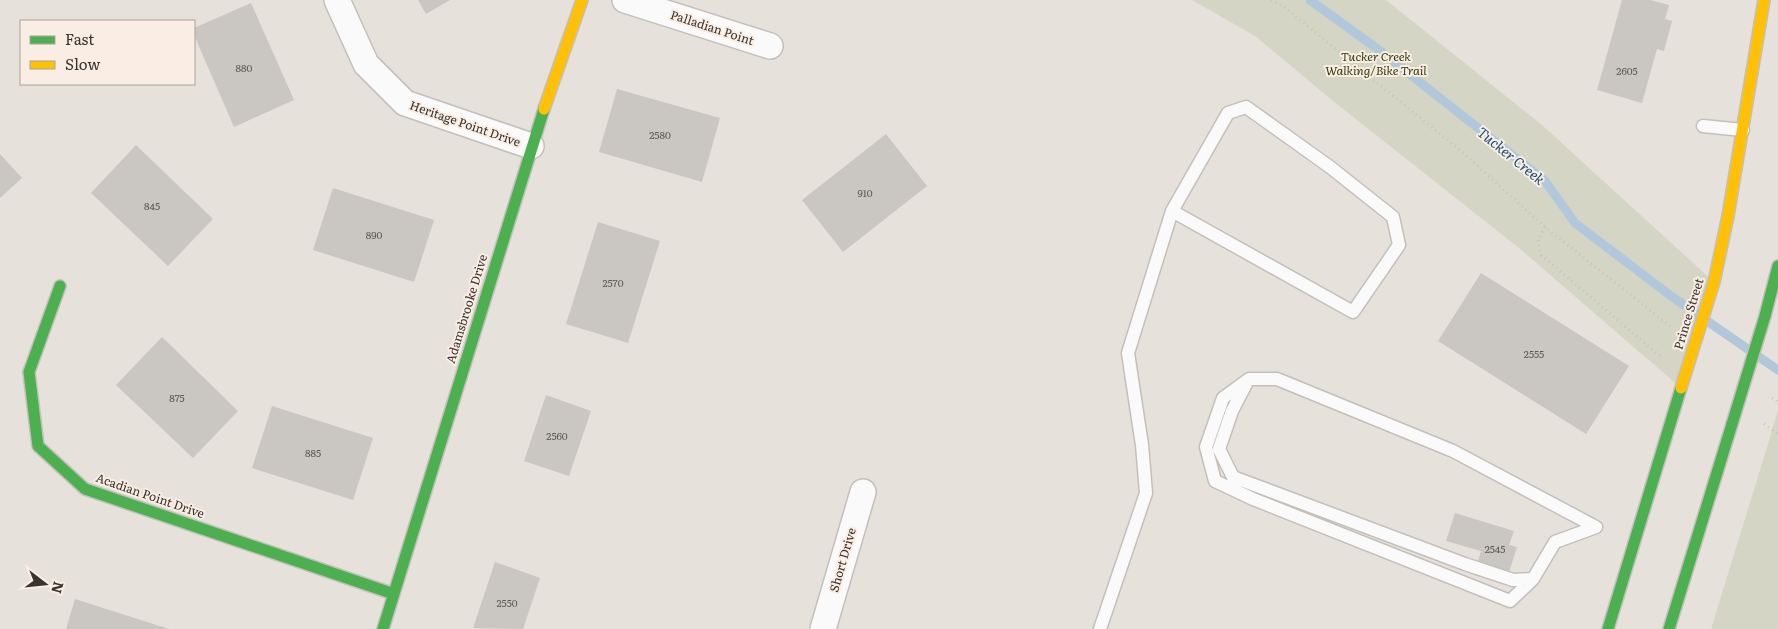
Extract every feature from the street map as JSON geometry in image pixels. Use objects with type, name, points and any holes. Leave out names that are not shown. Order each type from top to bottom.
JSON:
[{"type":"street","name":"Heritage Point Drive","points":[[336,0],[366,64],[405,103],[531,146]]},
{"type":"street","name":"Adamsbrooke Drive","points":[[383,629],[531,146],[582,0]]},
{"type":"street","name":"Palladian Point","points":[[624,0],[770,46]]},
{"type":"street","name":"Prince Street","points":[[1608,629],[1714,282],[1743,130],[1764,0]]},
{"type":"street","points":[[1669,629],[1765,316],[1778,266]]},
{"type":"street","name":"Acadian Point Drive","points":[[60,286],[30,372],[38,446],[85,489],[394,594]]},
{"type":"street","name":"Short Drive","points":[[823,629],[863,492]]},
{"type":"lane","points":[[1100,629],[1146,493],[1142,445],[1128,353],[1172,211],[1228,113],[1246,108],[1330,167],[1393,216],[1399,245],[1353,312],[1172,211]]},
{"type":"lane","points":[[1703,126],[1743,130]]},
{"type":"lane","points":[[1248,379],[1232,411],[1219,449],[1233,476],[1465,564],[1513,580],[1533,579]]},
{"type":"lane","points":[[1248,379],[1277,379],[1453,451],[1596,527],[1555,542],[1533,579],[1510,602],[1253,499],[1215,481],[1206,447],[1223,398],[1248,379]]},
{"type":"path","points":[[1271,0],[1283,6],[1461,151],[1544,227],[1672,328]]},
{"type":"path","points":[[1544,227],[1538,240],[1541,255],[1662,358]]},
{"type":"path","points":[[1772,398],[1778,402]]},
{"type":"path","points":[[1764,424],[1778,434]]},
{"type":"green space","name":"Tucker Creek Walking/Bike Trail","points":[[1192,0],[1386,0],[1542,125],[1714,282],[1681,388],[1519,248],[1333,101],[1255,36]]},
{"type":"green space","points":[[1778,409],[1778,629],[1711,629],[1772,431]]},
{"type":"building","points":[[418,0],[450,0],[426,14]]},
{"type":"building","points":[[1622,0],[1650,0],[1669,5],[1665,19],[1672,21],[1664,51],[1657,49],[1642,103],[1597,90]]},
{"type":"building","points":[[251,3],[294,100],[234,127],[195,37],[195,28]]},
{"type":"building","points":[[617,89],[720,118],[702,182],[599,152]]},
{"type":"building","points":[[886,134],[927,186],[843,252],[802,200]]},
{"type":"building","points":[[136,145],[213,219],[168,266],[91,193]]},
{"type":"building","points":[[0,154],[22,178],[0,198]]},
{"type":"building","points":[[333,188],[434,220],[414,282],[313,250]]},
{"type":"building","points":[[598,222],[660,241],[628,343],[566,324]]},
{"type":"building","points":[[1481,273],[1629,366],[1586,434],[1438,341]]},
{"type":"building","points":[[162,337],[238,411],[193,458],[116,385]]},
{"type":"building","points":[[546,395],[591,411],[569,476],[524,461]]},
{"type":"building","points":[[272,406],[373,438],[353,500],[252,468]]},
{"type":"building","points":[[1455,513],[1514,531],[1509,545],[1517,547],[1505,585],[1474,575],[1481,551],[1446,541]]},
{"type":"building","points":[[495,562],[540,578],[523,629],[473,628]]},
{"type":"building","points":[[75,599],[169,629],[66,629]]},
{"type":"waterway","name":"Tucker Creek","points":[[1310,0],[1383,53],[1545,181],[1575,223],[1671,296],[1778,370]]},
{"type":"traffic: fast","points":[[383,629],[544,109]]},
{"type":"traffic: fast","points":[[1765,316],[1778,266]]},
{"type":"traffic: fast","points":[[60,286],[29,372],[38,446],[85,489],[394,594]]},
{"type":"traffic: fast","points":[[1732,424],[1765,316]]},
{"type":"traffic: fast","points":[[1608,629],[1681,388]]},
{"type":"traffic: fast","points":[[1669,629],[1732,424]]},
{"type":"traffic: slow","points":[[544,109],[582,0]]},
{"type":"traffic: slow","points":[[1714,282],[1728,216],[1764,0]]},
{"type":"traffic: slow","points":[[1681,388],[1714,282]]}]
